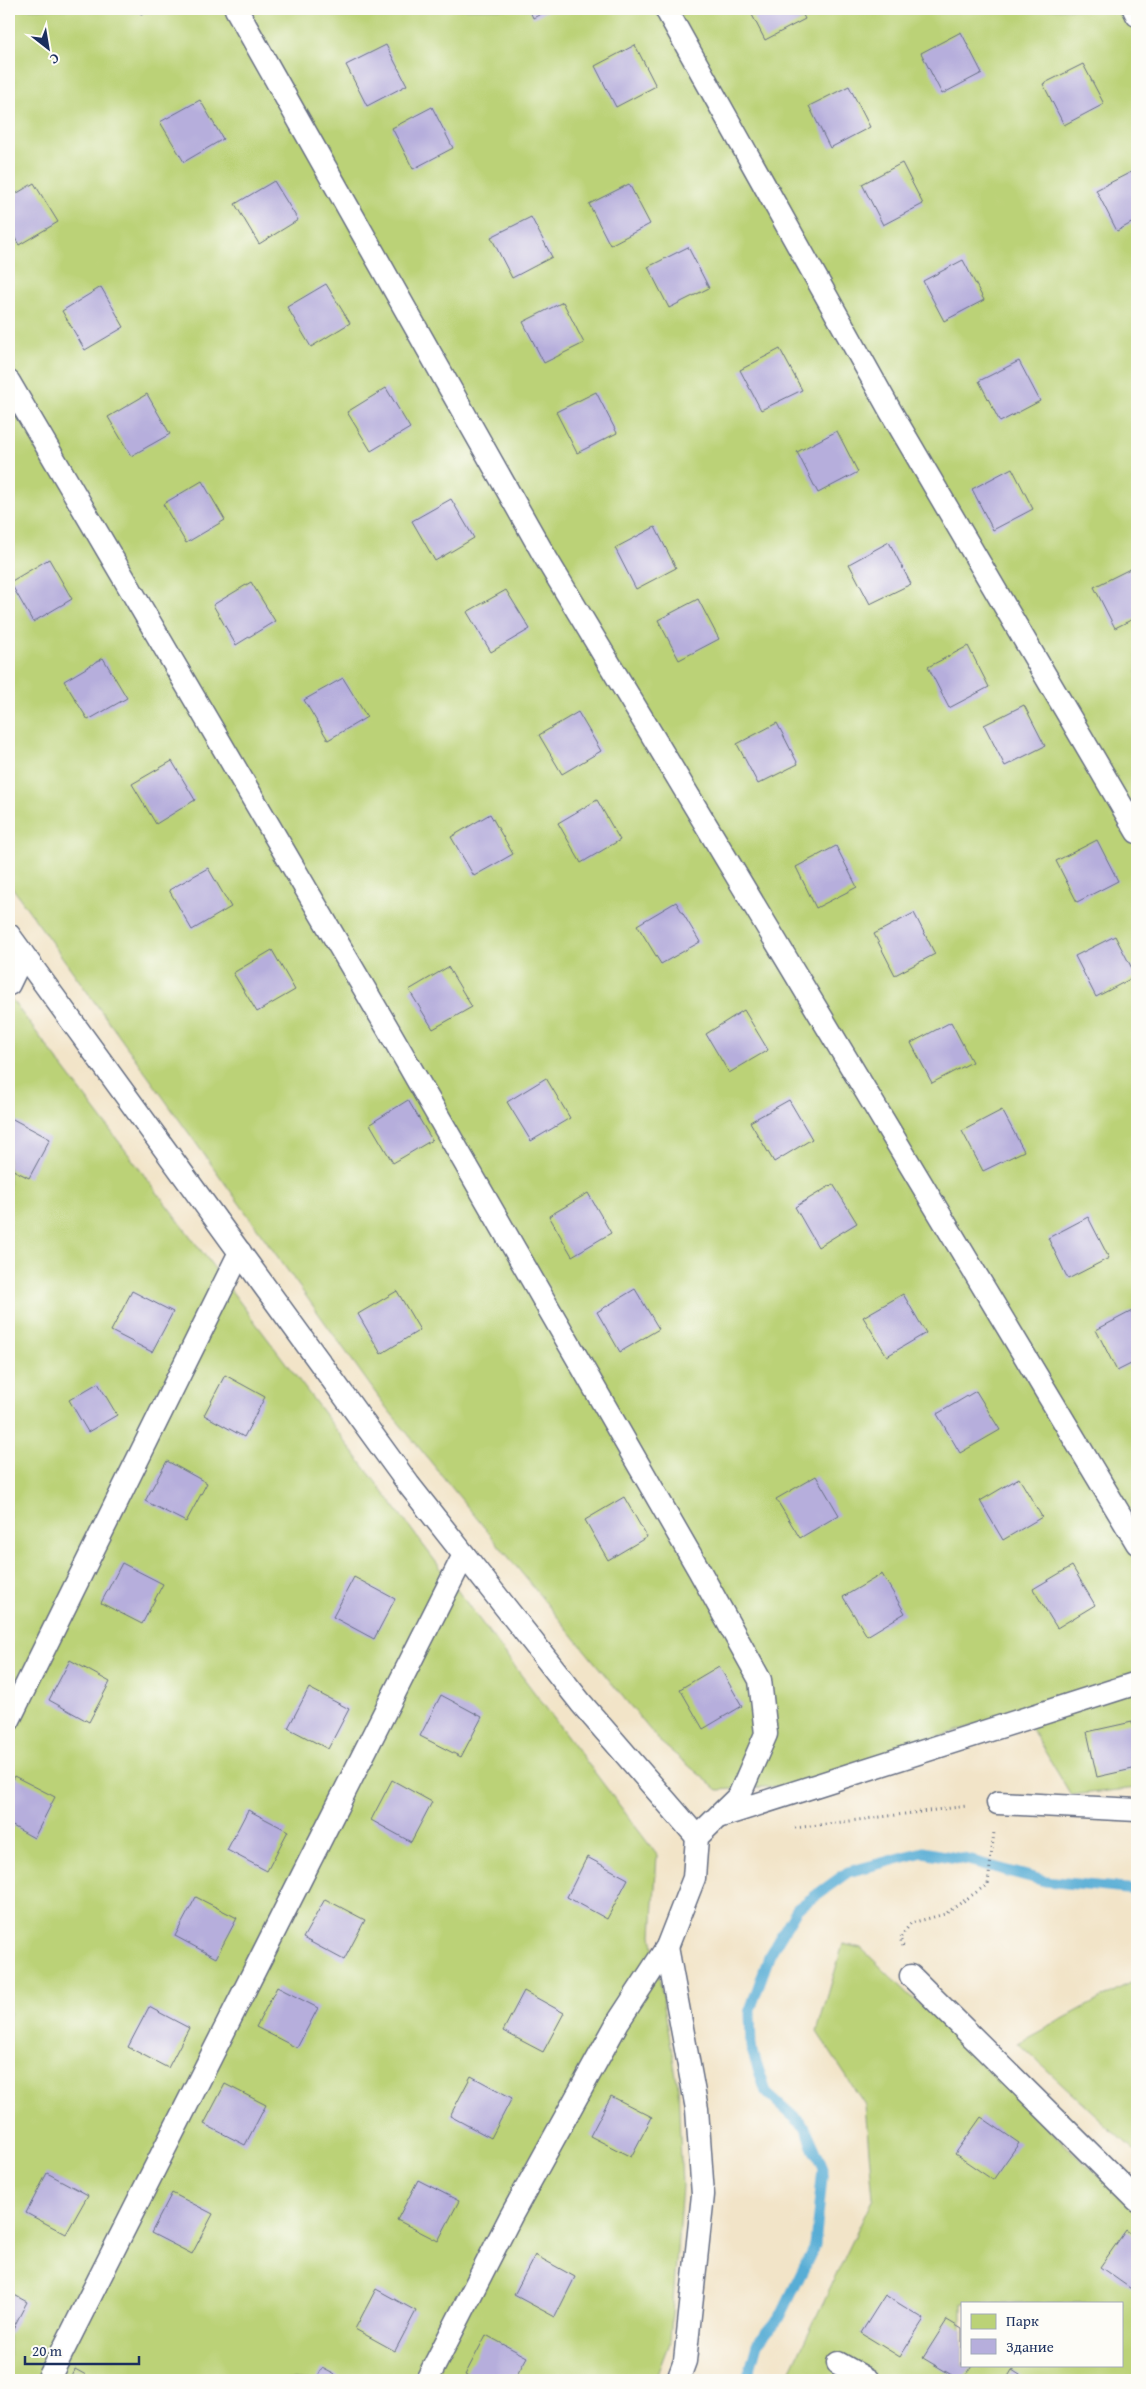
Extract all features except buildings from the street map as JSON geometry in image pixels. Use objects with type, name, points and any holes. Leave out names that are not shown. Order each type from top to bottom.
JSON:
[{"type":"lane","points":[[236,9],[544,555],[1137,1543]]},
{"type":"lane","points":[[666,9],[891,412],[1137,832]]},
{"type":"lane","points":[[1134,9],[1137,15]]},
{"type":"lane","points":[[9,382],[388,1029],[699,1570],[760,1680],[766,1734],[739,1796],[697,1837],[694,1878],[667,1947],[618,2022],[511,2216],[427,2380]]},
{"type":"lane","points":[[9,935],[409,1485],[581,1703],[697,1837]]},
{"type":"lane","points":[[9,984],[23,955]]},
{"type":"lane","points":[[9,1720],[240,1252]]},
{"type":"lane","points":[[48,2380],[464,1555]]},
{"type":"lane","points":[[715,1818],[1137,1684]]},
{"type":"lane","points":[[998,1803],[1137,1810]]},
{"type":"lane","points":[[667,1947],[697,2109],[703,2195],[685,2361],[678,2380]]},
{"type":"lane","points":[[911,1976],[1137,2200]]},
{"type":"lane","points":[[838,2364],[868,2380]]},
{"type":"path","points":[[790,1828],[998,1803],[988,1884],[945,1914],[911,1923],[900,1938],[911,1976]]},
{"type":"green space","points":[[9,9],[1137,9],[1137,1788],[1071,1795],[1020,1710],[796,1785],[718,1790],[659,1741],[385,1406],[9,883]]},
{"type":"green space","points":[[9,996],[657,1855],[652,1935],[678,2087],[682,2186],[670,2340],[655,2380],[9,2380]]},
{"type":"green space","points":[[843,1944],[861,1948],[1080,2159],[1137,2210],[1137,2380],[786,2380],[873,2198],[865,2105],[817,2032]]},
{"type":"green space","points":[[1137,1979],[1137,2153],[1018,2043]]},
{"type":"waterway","points":[[747,2380],[757,2344],[780,2317],[815,2245],[823,2168],[805,2127],[766,2092],[751,2047],[750,2010],[770,1954],[797,1909],[848,1872],[923,1852],[968,1860],[1045,1881],[1137,1890]]}]
